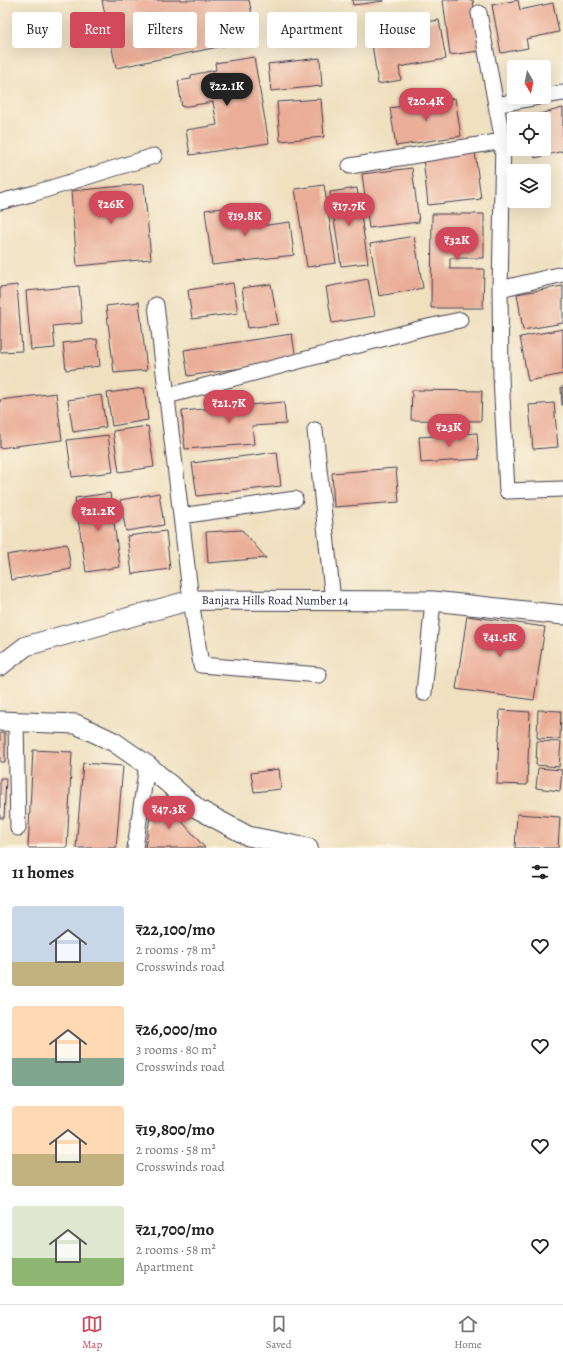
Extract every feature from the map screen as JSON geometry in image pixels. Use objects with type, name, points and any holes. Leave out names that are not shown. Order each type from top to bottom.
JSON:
[{"type":"street","points":[[479,13],[503,141],[500,289],[501,377],[507,491],[563,489]]},
{"type":"street","points":[[551,95],[563,93]]},
{"type":"street","points":[[496,105],[507,103]]},
{"type":"street","points":[[350,166],[503,141]]},
{"type":"street","points":[[0,202],[35,193],[154,156]]},
{"type":"street","points":[[500,289],[563,274]]},
{"type":"street","points":[[156,305],[191,600],[202,665],[319,675]]},
{"type":"street","points":[[167,396],[423,328],[460,320]]},
{"type":"street","points":[[315,430],[333,601]]},
{"type":"street","points":[[181,516],[295,499]]},
{"type":"street","name":"Banjara Hills Road Number 14","points":[[0,666],[26,646],[191,600],[433,601],[563,615]]},
{"type":"street","points":[[424,693],[433,601]]},
{"type":"street","points":[[18,828],[8,721],[76,724],[114,742],[147,765],[198,809],[248,836],[308,848]]},
{"type":"street","points":[[135,848],[147,765]]},
{"type":"building","points":[[102,0],[249,0],[251,12],[205,12],[205,48],[213,48],[116,68],[112,48],[125,48],[125,12],[104,12]]},
{"type":"building","points":[[352,0],[384,0],[384,1],[353,5]]},
{"type":"building","points":[[443,0],[473,0],[479,51],[450,55]]},
{"type":"building","points":[[518,0],[520,10],[553,3],[559,32],[526,39],[528,48],[501,53],[492,5]]},
{"type":"building","points":[[439,20],[446,59],[399,67],[401,80],[378,84],[373,48],[430,48],[430,21]]},
{"type":"building","points":[[254,57],[269,143],[190,155],[186,130],[217,125],[213,102],[182,107],[178,81],[191,79],[191,75],[216,70],[215,63]]},
{"type":"building","points":[[320,58],[322,86],[271,91],[268,64]]},
{"type":"building","points":[[455,98],[461,136],[396,146],[390,108]]},
{"type":"building","points":[[321,99],[324,137],[280,141],[277,102]]},
{"type":"building","points":[[563,108],[563,151],[551,154],[551,112],[547,112]]},
{"type":"building","points":[[475,152],[481,199],[428,205],[423,158]]},
{"type":"building","points":[[412,168],[419,222],[369,228],[362,174]]},
{"type":"building","points":[[144,184],[151,259],[77,266],[71,191]]},
{"type":"building","points":[[324,185],[336,263],[307,267],[295,189]]},
{"type":"building","points":[[357,188],[368,263],[341,266],[330,192]]},
{"type":"building","points":[[250,205],[252,227],[290,222],[294,255],[212,265],[205,210]]},
{"type":"building","points":[[432,214],[484,214],[484,258],[450,258],[450,269],[484,269],[483,308],[431,308]]},
{"type":"building","points":[[414,236],[423,288],[379,296],[370,244]]},
{"type":"building","points":[[368,279],[375,316],[332,323],[326,287]]},
{"type":"building","points":[[233,283],[238,313],[192,319],[188,290]]},
{"type":"building","points":[[271,284],[278,324],[248,328],[242,288]]},
{"type":"building","points":[[17,285],[22,351],[0,352],[0,287]]},
{"type":"building","points":[[79,286],[82,323],[53,326],[55,348],[31,350],[26,291]]},
{"type":"building","points":[[563,286],[563,323],[523,330],[517,294]]},
{"type":"building","points":[[139,302],[147,370],[114,373],[106,306]]},
{"type":"building","points":[[563,329],[563,374],[528,381],[520,337]]},
{"type":"building","points":[[292,334],[296,360],[188,376],[184,350]]},
{"type":"building","points":[[97,339],[100,366],[66,370],[63,343]]},
{"type":"building","points":[[561,387],[563,387],[563,405],[562,405]]},
{"type":"building","points":[[144,388],[148,420],[112,426],[107,393]]},
{"type":"building","points":[[412,390],[482,391],[481,421],[411,420]]},
{"type":"building","points":[[56,393],[62,440],[0,448],[0,400]]},
{"type":"building","points":[[101,395],[106,427],[73,432],[68,400]]},
{"type":"building","points":[[284,402],[286,424],[252,426],[254,444],[185,449],[182,411]]},
{"type":"building","points":[[554,403],[558,447],[533,449],[529,405]]},
{"type":"building","points":[[148,426],[154,467],[119,472],[113,431]]},
{"type":"building","points":[[477,433],[479,459],[421,463],[419,437]]},
{"type":"building","points":[[108,435],[113,472],[72,477],[67,440]]},
{"type":"building","points":[[277,452],[281,486],[197,496],[192,463]]},
{"type":"building","points":[[396,468],[399,502],[334,507],[332,473]]},
{"type":"building","points":[[110,493],[120,567],[86,572],[75,498]]},
{"type":"building","points":[[159,493],[164,525],[126,531],[120,500]]},
{"type":"building","points":[[242,530],[266,558],[208,563],[206,532]]},
{"type":"building","points":[[166,531],[170,569],[132,574],[127,536]]},
{"type":"building","points":[[67,544],[71,569],[11,580],[7,555]]},
{"type":"building","points":[[467,616],[545,627],[534,700],[456,689]]},
{"type":"building","points":[[500,710],[530,712],[527,785],[497,784]]},
{"type":"building","points":[[538,710],[561,711],[560,739],[537,738]]},
{"type":"building","points":[[0,733],[5,733],[5,762],[0,762]]},
{"type":"building","points":[[537,741],[561,742],[559,767],[536,765]]},
{"type":"building","points":[[33,750],[72,752],[67,848],[28,848]]},
{"type":"building","points":[[83,763],[123,766],[116,848],[76,848]]},
{"type":"building","points":[[538,768],[562,770],[560,791],[536,788]]},
{"type":"building","points":[[279,769],[281,789],[254,792],[251,773]]},
{"type":"building","points":[[0,778],[6,778],[4,818],[0,818]]},
{"type":"building","points":[[153,799],[166,803],[205,848],[145,848]]},
{"type":"building","points":[[517,814],[560,817],[558,848],[515,848]]}]
